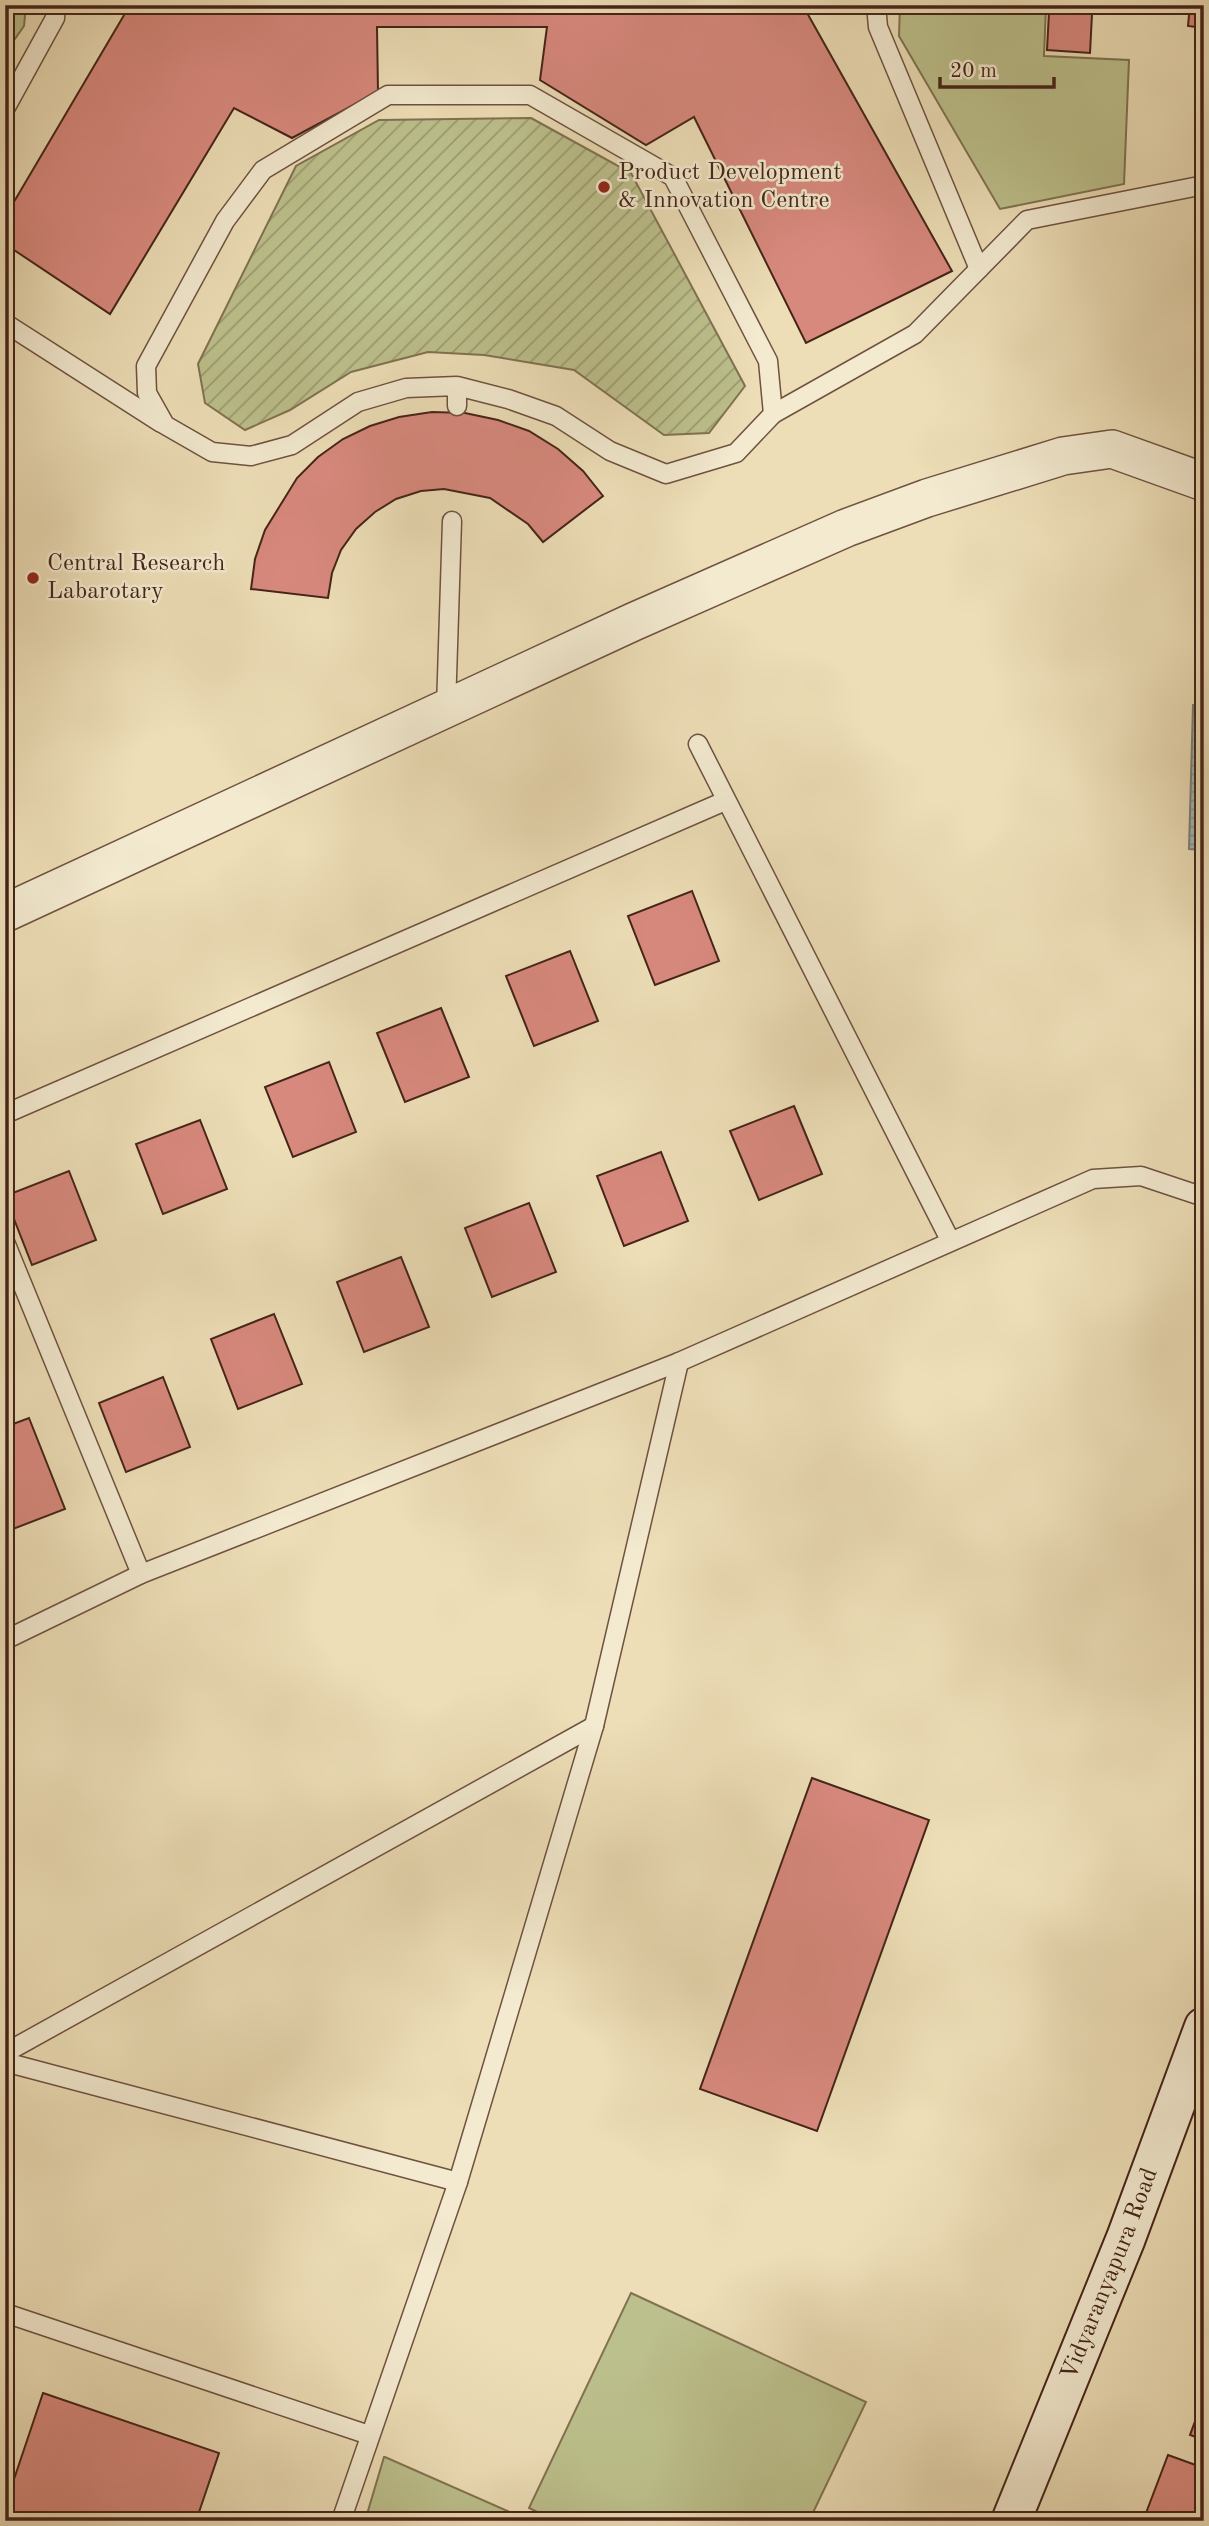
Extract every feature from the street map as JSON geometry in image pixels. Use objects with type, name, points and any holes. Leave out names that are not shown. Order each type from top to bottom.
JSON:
[{"type":"main road","name":"Vidyaranyapura Road","points":[[1011,2521],[1126,2238],[1204,2027]]},
{"type":"street","points":[[5,913],[446,708],[846,528],[996,475],[1063,456],[1112,449],[1204,482]]},
{"type":"lane","points":[[5,109],[55,18],[56,5]]},
{"type":"lane","points":[[876,5],[877,27],[979,269]]},
{"type":"lane","points":[[165,425],[147,393],[146,366],[225,221],[263,170],[388,95],[530,95],[673,177],[768,360],[773,414]]},
{"type":"lane","points":[[5,323],[212,452],[251,456],[292,445],[358,402],[406,388],[457,386],[508,399],[556,416],[610,451],[666,474],[736,453],[773,414],[915,334],[1027,220],[1204,185]]},
{"type":"lane","points":[[457,386],[457,406]]},
{"type":"lane","points":[[446,708],[453,521]]},
{"type":"lane","points":[[698,744],[950,1240]]},
{"type":"lane","points":[[5,1114],[725,801]]},
{"type":"lane","points":[[5,1640],[141,1574],[679,1362],[1093,1179],[1141,1176],[1204,1197]]},
{"type":"lane","points":[[5,1242],[141,1574]]},
{"type":"lane","points":[[341,2521],[458,2182],[594,1726],[679,1362]]},
{"type":"lane","points":[[5,2053],[594,1726]]},
{"type":"lane","points":[[5,2062],[458,2182]]},
{"type":"lane","points":[[5,2312],[369,2435]]},
{"type":"green space","points":[[5,5],[26,5],[24,26],[5,53]]},
{"type":"green space","points":[[900,5],[1046,6],[1044,56],[1129,60],[1124,184],[1000,209],[899,36]]},
{"type":"green space","points":[[531,118],[631,173],[745,386],[709,433],[664,435],[574,370],[484,355],[428,352],[351,372],[290,410],[245,430],[205,403],[198,364],[296,166],[379,120]]},
{"type":"green space","points":[[631,2293],[866,2402],[809,2521],[556,2521],[529,2508]]},
{"type":"green space","points":[[385,2457],[530,2521],[365,2521]]},
{"type":"water","points":[[1193,705],[1204,705],[1204,850],[1189,849]]},
{"type":"building","points":[[130,5],[816,5],[806,11],[952,271],[806,343],[694,117],[646,145],[540,80],[547,27],[377,27],[378,92],[292,138],[234,108],[110,314],[5,244],[5,217]]},
{"type":"building","points":[[1054,5],[1086,5],[1086,14],[1092,14],[1090,53],[1047,50],[1049,12],[1054,12]]},
{"type":"building","points":[[1190,5],[1204,5],[1204,28],[1188,26]]},
{"type":"building","points":[[432,412],[465,413],[498,420],[529,431],[558,449],[583,471],[603,496],[543,542],[528,524],[490,498],[444,489],[421,491],[396,499],[375,512],[356,529],[341,550],[332,573],[328,598],[251,589],[255,559],[265,530],[297,478],[318,457],[343,439],[370,426],[399,417]]},
{"type":"building","points":[[692,891],[719,961],[655,985],[628,916]]},
{"type":"building","points":[[570,951],[598,1021],[534,1046],[506,976]]},
{"type":"building","points":[[441,1008],[469,1077],[405,1102],[377,1033]]},
{"type":"building","points":[[329,1062],[356,1132],[293,1157],[265,1087]]},
{"type":"building","points":[[794,1106],[822,1174],[759,1200],[730,1131]]},
{"type":"building","points":[[200,1120],[227,1189],[163,1214],[136,1144]]},
{"type":"building","points":[[661,1152],[688,1221],[624,1246],[597,1176]]},
{"type":"building","points":[[69,1171],[96,1240],[32,1265],[5,1196]]},
{"type":"building","points":[[529,1203],[556,1272],[492,1297],[465,1228]]},
{"type":"building","points":[[401,1257],[429,1327],[364,1352],[337,1282]]},
{"type":"building","points":[[274,1314],[302,1384],[238,1409],[211,1339]]},
{"type":"building","points":[[163,1377],[190,1447],[126,1472],[99,1403]]},
{"type":"building","points":[[29,1418],[65,1509],[5,1532],[5,1427]]},
{"type":"building","points":[[812,1778],[929,1820],[817,2131],[700,2089]]},
{"type":"building","points":[[43,2393],[219,2453],[196,2521],[5,2521],[5,2506]]},
{"type":"building","points":[[1204,2397],[1204,2440],[1190,2435]]},
{"type":"building","points":[[1168,2455],[1204,2468],[1204,2521],[1143,2521]]},
{"type":"place","name":"Product Development & Innovation Centre","points":[[604,187]]},
{"type":"place","name":"Central Research Labarotary","points":[[33,578]]}]
